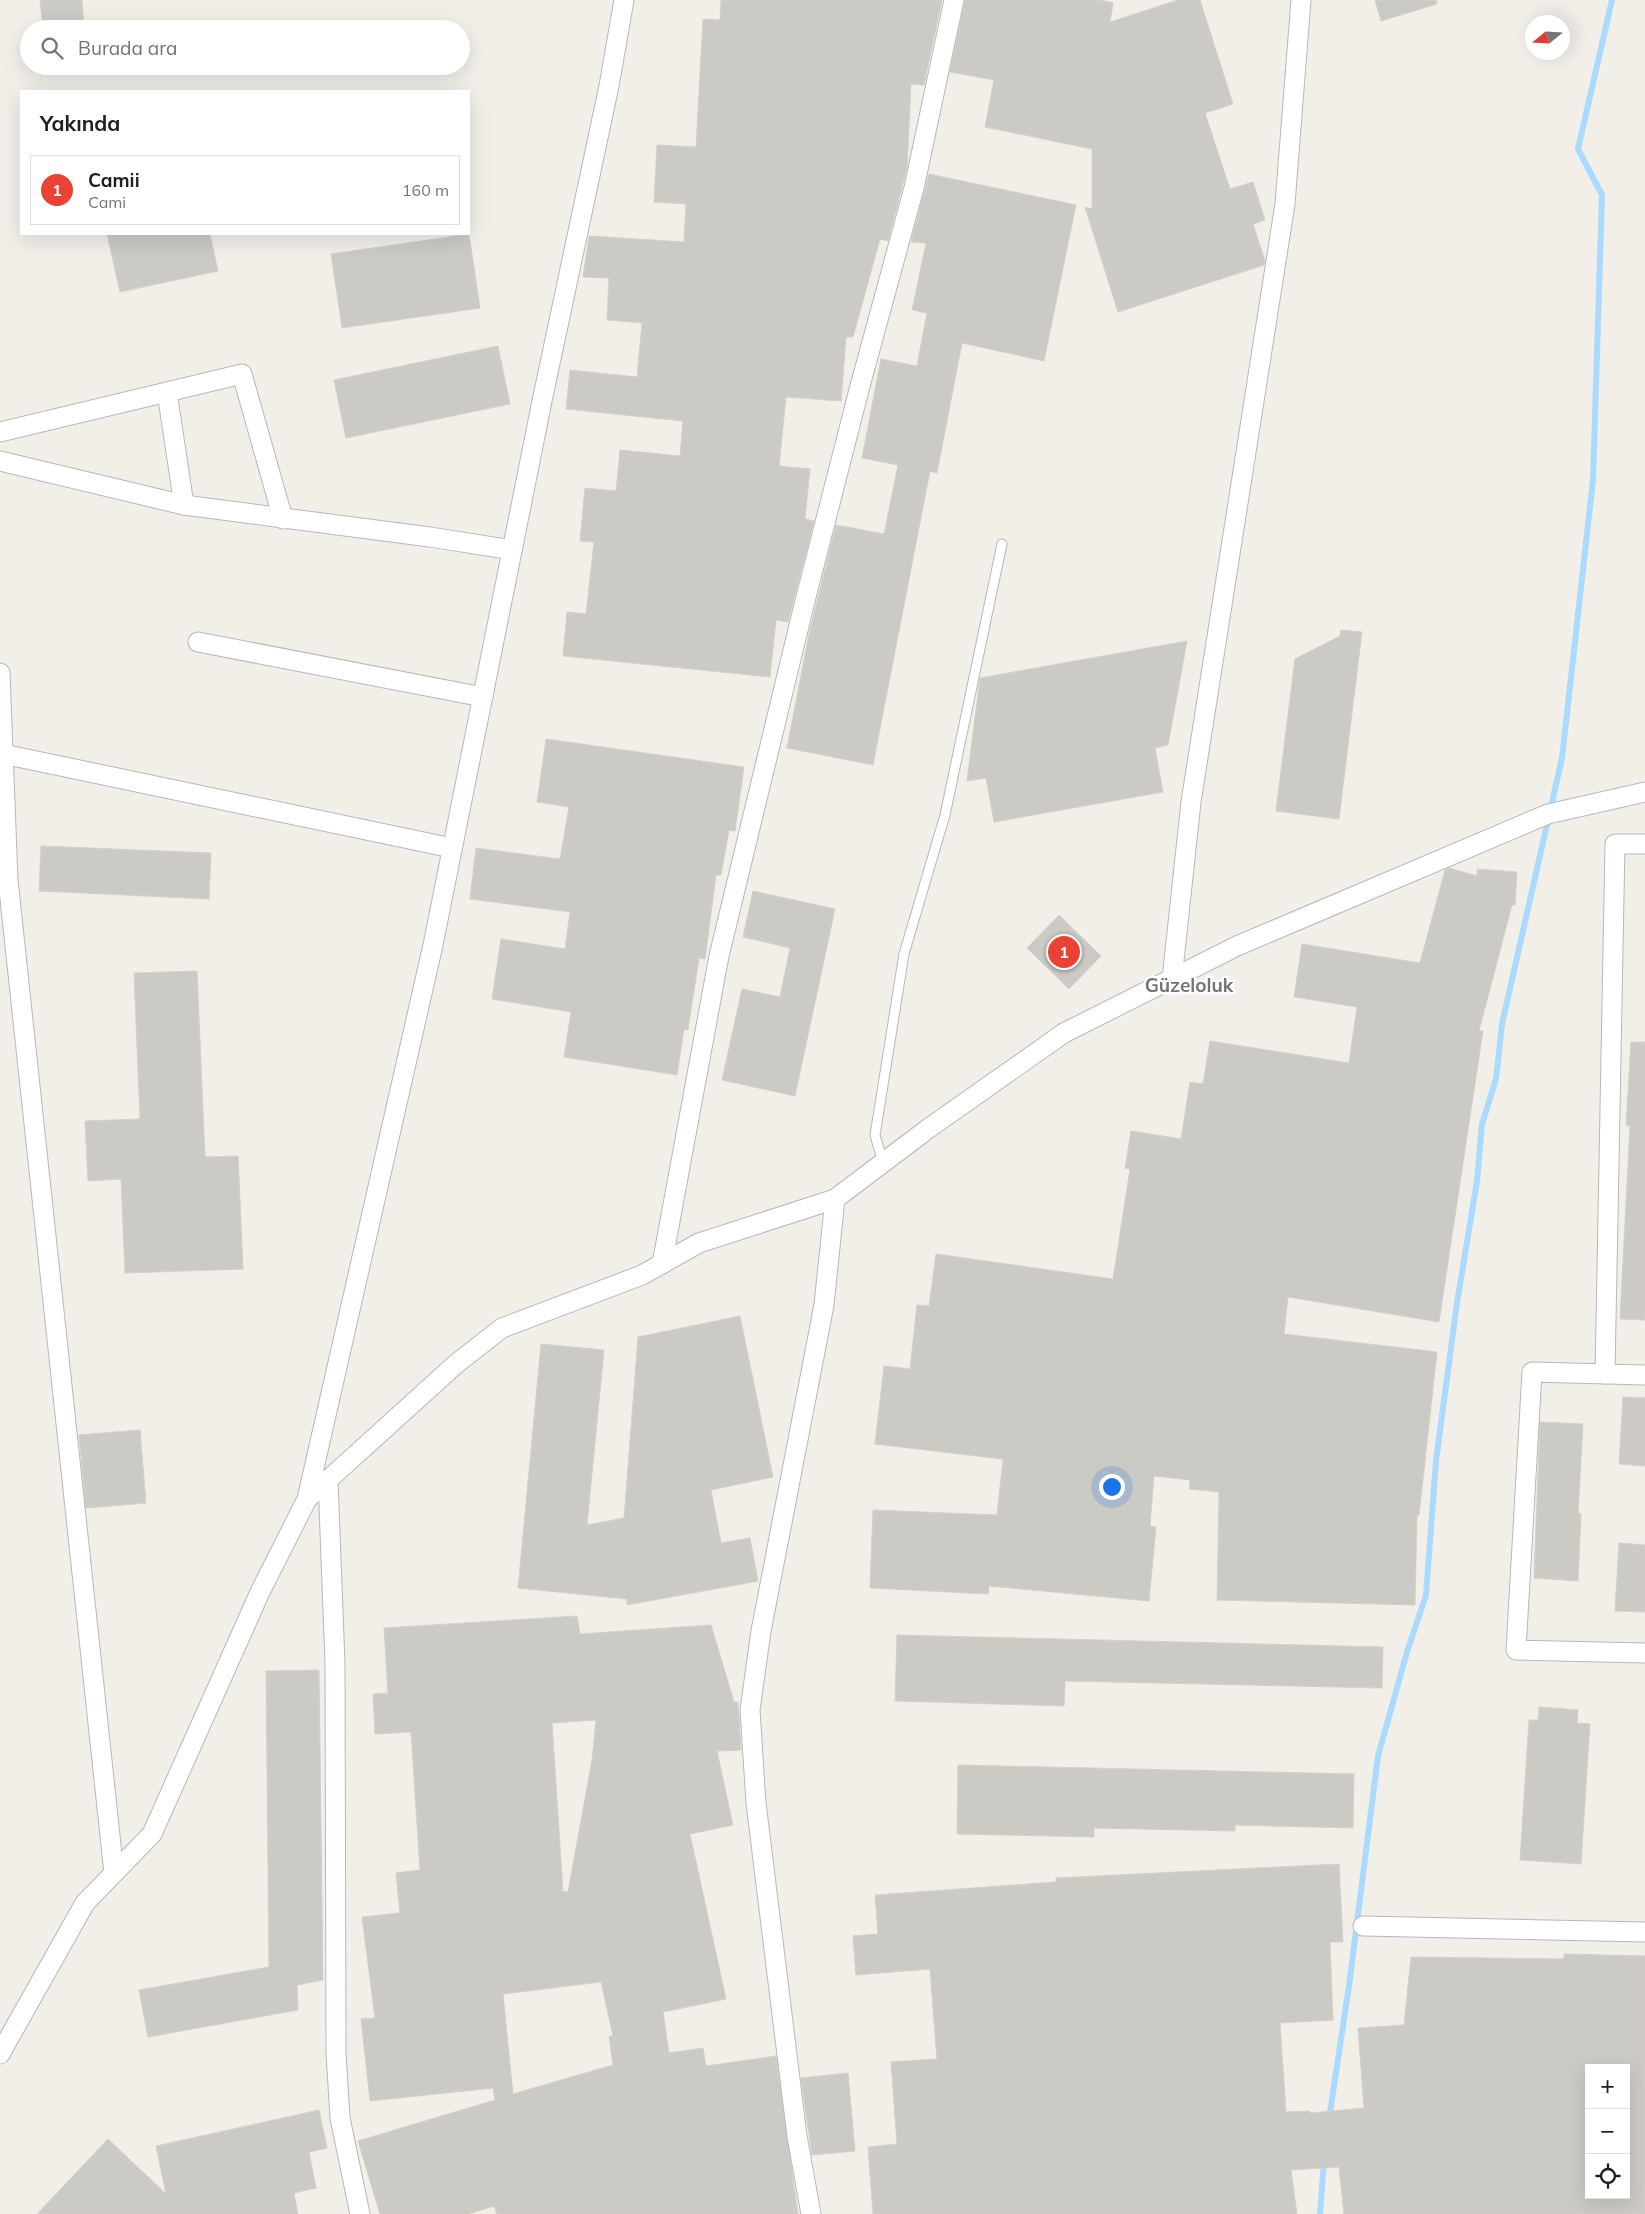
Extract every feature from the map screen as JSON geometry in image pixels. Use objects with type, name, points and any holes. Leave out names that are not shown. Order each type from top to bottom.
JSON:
[{"type":"street","points":[[0,2054],[85,1903],[152,1834],[260,1592],[307,1499],[433,945],[512,550],[609,86],[624,0]]},
{"type":"street","points":[[662,1264],[719,956],[812,573],[914,188],[954,0]]},
{"type":"street","points":[[1172,978],[1191,802],[1285,204],[1301,0]]},
{"type":"street","points":[[0,432],[242,374],[283,519]]},
{"type":"street","points":[[167,392],[184,504]]},
{"type":"street","points":[[0,461],[184,504],[283,519],[430,536],[512,550]]},
{"type":"street","points":[[198,642],[483,697]]},
{"type":"street","points":[[0,674],[8,880],[114,1873]]},
{"type":"street","points":[[3,754],[452,848]]},
{"type":"street","points":[[307,1499],[456,1364],[502,1328],[642,1275],[699,1242],[835,1198],[1064,1032],[1237,946],[1556,812],[1645,792]]},
{"type":"street","points":[[1606,1374],[1615,844],[1645,844]]},
{"type":"street","points":[[811,2214],[797,2136],[757,1813],[750,1710],[762,1631],[824,1304],[835,1198]]},
{"type":"street","points":[[1645,1375],[1532,1372],[1516,1650],[1645,1654]]},
{"type":"street","points":[[328,1480],[335,1663],[336,2054],[340,2118],[360,2214]]},
{"type":"street","points":[[1363,1926],[1645,1932]]},
{"type":"lane","points":[[882,1163],[875,1136],[904,954],[945,816],[1002,544]]},
{"type":"building","points":[[40,0],[82,0],[83,20],[42,20]]},
{"type":"building","points":[[721,0],[942,0],[924,85],[911,84],[907,168],[888,241],[880,239],[853,337],[846,337],[841,401],[786,397],[779,466],[810,469],[805,519],[814,521],[788,622],[776,620],[770,677],[563,656],[567,612],[586,614],[594,542],[580,541],[585,488],[616,491],[620,450],[680,456],[683,421],[566,409],[570,370],[637,377],[642,323],[607,320],[609,278],[583,277],[589,236],[684,242],[686,204],[654,202],[657,145],[696,147],[703,19],[720,20]]},
{"type":"building","points":[[965,0],[1100,0],[1113,3],[1110,22],[1178,0],[1200,0],[1233,104],[1205,113],[1230,189],[1253,182],[1265,220],[1253,224],[1265,261],[1264,265],[1118,312],[1085,207],[1092,209],[1092,149],[985,127],[994,80],[950,72]]},
{"type":"building","points":[[1375,0],[1436,0],[1437,4],[1381,21]]},
{"type":"building","points":[[929,174],[1076,205],[1044,361],[962,343],[937,473],[930,471],[873,765],[787,748],[809,634],[836,525],[884,534],[898,465],[862,458],[881,359],[917,366],[927,313],[912,310],[926,243],[911,242]]},
{"type":"building","points":[[107,235],[210,235],[218,271],[120,292]]},
{"type":"building","points":[[469,235],[480,308],[342,328],[331,254]]},
{"type":"building","points":[[498,346],[510,404],[346,438],[334,380]]},
{"type":"building","points":[[1341,630],[1362,632],[1339,819],[1276,811],[1295,659],[1340,636]]},
{"type":"building","points":[[1187,641],[1168,745],[1155,748],[1163,792],[994,822],[986,778],[967,781],[980,678]]},
{"type":"building","points":[[546,739],[744,767],[735,831],[729,830],[721,875],[716,875],[705,959],[699,958],[688,1030],[684,1029],[677,1075],[564,1057],[571,1012],[492,999],[501,939],[565,949],[570,912],[470,899],[476,848],[560,859],[569,807],[537,802]]},
{"type":"building","points":[[41,846],[211,853],[209,899],[39,891]]},
{"type":"building","points":[[1449,868],[1477,876],[1477,869],[1517,872],[1515,905],[1512,905],[1479,1031],[1483,1031],[1439,1322],[1288,1297],[1284,1334],[1437,1352],[1419,1515],[1417,1515],[1415,1605],[1217,1600],[1219,1492],[1189,1489],[1190,1480],[1154,1476],[1150,1526],[1156,1527],[1149,1601],[989,1586],[988,1594],[870,1588],[873,1510],[997,1515],[1003,1459],[875,1444],[884,1366],[910,1369],[917,1305],[929,1306],[936,1254],[1113,1279],[1130,1169],[1125,1168],[1131,1131],[1181,1139],[1190,1082],[1203,1084],[1210,1041],[1349,1063],[1357,1007],[1294,997],[1302,944],[1420,963],[1445,870]]},
{"type":"building","points":[[753,891],[835,909],[795,1096],[722,1080],[742,989],[780,997],[790,948],[743,937]]},
{"type":"building","points":[[1059,915],[1101,956],[1069,989],[1027,948]]},
{"type":"building","points":[[197,971],[205,1157],[238,1156],[243,1269],[125,1273],[121,1179],[88,1181],[85,1121],[140,1119],[134,973]]},
{"type":"building","points":[[1631,1042],[1645,1042],[1645,1320],[1620,1319],[1630,1126],[1626,1125]]},
{"type":"building","points":[[740,1316],[773,1477],[711,1490],[721,1543],[750,1538],[758,1581],[627,1605],[627,1599],[518,1588],[541,1344],[604,1350],[587,1525],[624,1518],[638,1337]]},
{"type":"building","points":[[1623,1397],[1645,1398],[1645,1466],[1619,1464]]},
{"type":"building","points":[[1540,1422],[1583,1424],[1578,1513],[1581,1514],[1578,1581],[1534,1578]]},
{"type":"building","points":[[140,1430],[146,1503],[86,1508],[79,1435]]},
{"type":"building","points":[[1619,1543],[1645,1545],[1645,1612],[1615,1611]]},
{"type":"building","points":[[577,1616],[580,1634],[711,1625],[734,1702],[738,1702],[741,1750],[717,1751],[733,1825],[690,1834],[726,1999],[663,2012],[669,2053],[703,2048],[706,2066],[776,2056],[798,2214],[497,2214],[494,2206],[468,2214],[380,2214],[358,2141],[495,2100],[493,2088],[370,2101],[361,2019],[375,2018],[362,1917],[400,1913],[396,1873],[420,1870],[411,1732],[375,1734],[373,1694],[388,1693],[384,1628]],"holes":[[[596,1720],[592,1760],[568,1892],[563,1891],[552,1723]],[[601,1982],[613,2036],[609,2036],[613,2065],[513,2094],[503,1994]]]},
{"type":"building","points":[[897,1635],[1383,1647],[1382,1688],[1065,1681],[1064,1706],[895,1701]]},
{"type":"building","points":[[319,1670],[323,1980],[297,1985],[298,2010],[148,2037],[139,1990],[269,1967],[266,1671]]},
{"type":"building","points":[[1539,1707],[1578,1710],[1577,1723],[1590,1724],[1581,1864],[1520,1860],[1529,1720],[1538,1720]]},
{"type":"building","points":[[958,1765],[1354,1774],[1353,1828],[1235,1825],[1235,1831],[1094,1828],[1094,1837],[957,1834]]},
{"type":"building","points":[[1339,1864],[1343,1942],[1330,1942],[1333,2020],[1280,2023],[1286,2112],[1310,2111],[1310,2113],[1364,2108],[1358,2028],[1404,2025],[1411,1957],[1564,1959],[1564,1954],[1645,1956],[1645,2214],[1344,2214],[1339,2167],[1291,2170],[1297,2214],[873,2214],[868,2147],[897,2144],[891,2062],[937,2059],[930,1969],[856,1975],[853,1936],[878,1934],[875,1895],[1056,1882],[1056,1878]]},
{"type":"building","points":[[848,2073],[855,2151],[812,2155],[801,2078]]},
{"type":"building","points":[[319,2110],[327,2148],[309,2152],[316,2188],[294,2193],[298,2214],[37,2214],[108,2139],[166,2194],[156,2146]]},
{"type":"waterway","points":[[1329,2119],[1349,1986],[1378,1756],[1407,1652],[1426,1595],[1436,1461],[1457,1303],[1477,1181],[1482,1124],[1496,1079],[1502,1024],[1562,758],[1593,480],[1602,195],[1578,149],[1612,0]]},
{"type":"waterway","points":[[1320,2214],[1324,2161]]},
{"type":"place","name":"Camii","points":[[1064,952]]},
{"type":"district","name":"Güzeloluk","points":[[1189,985]]}]
